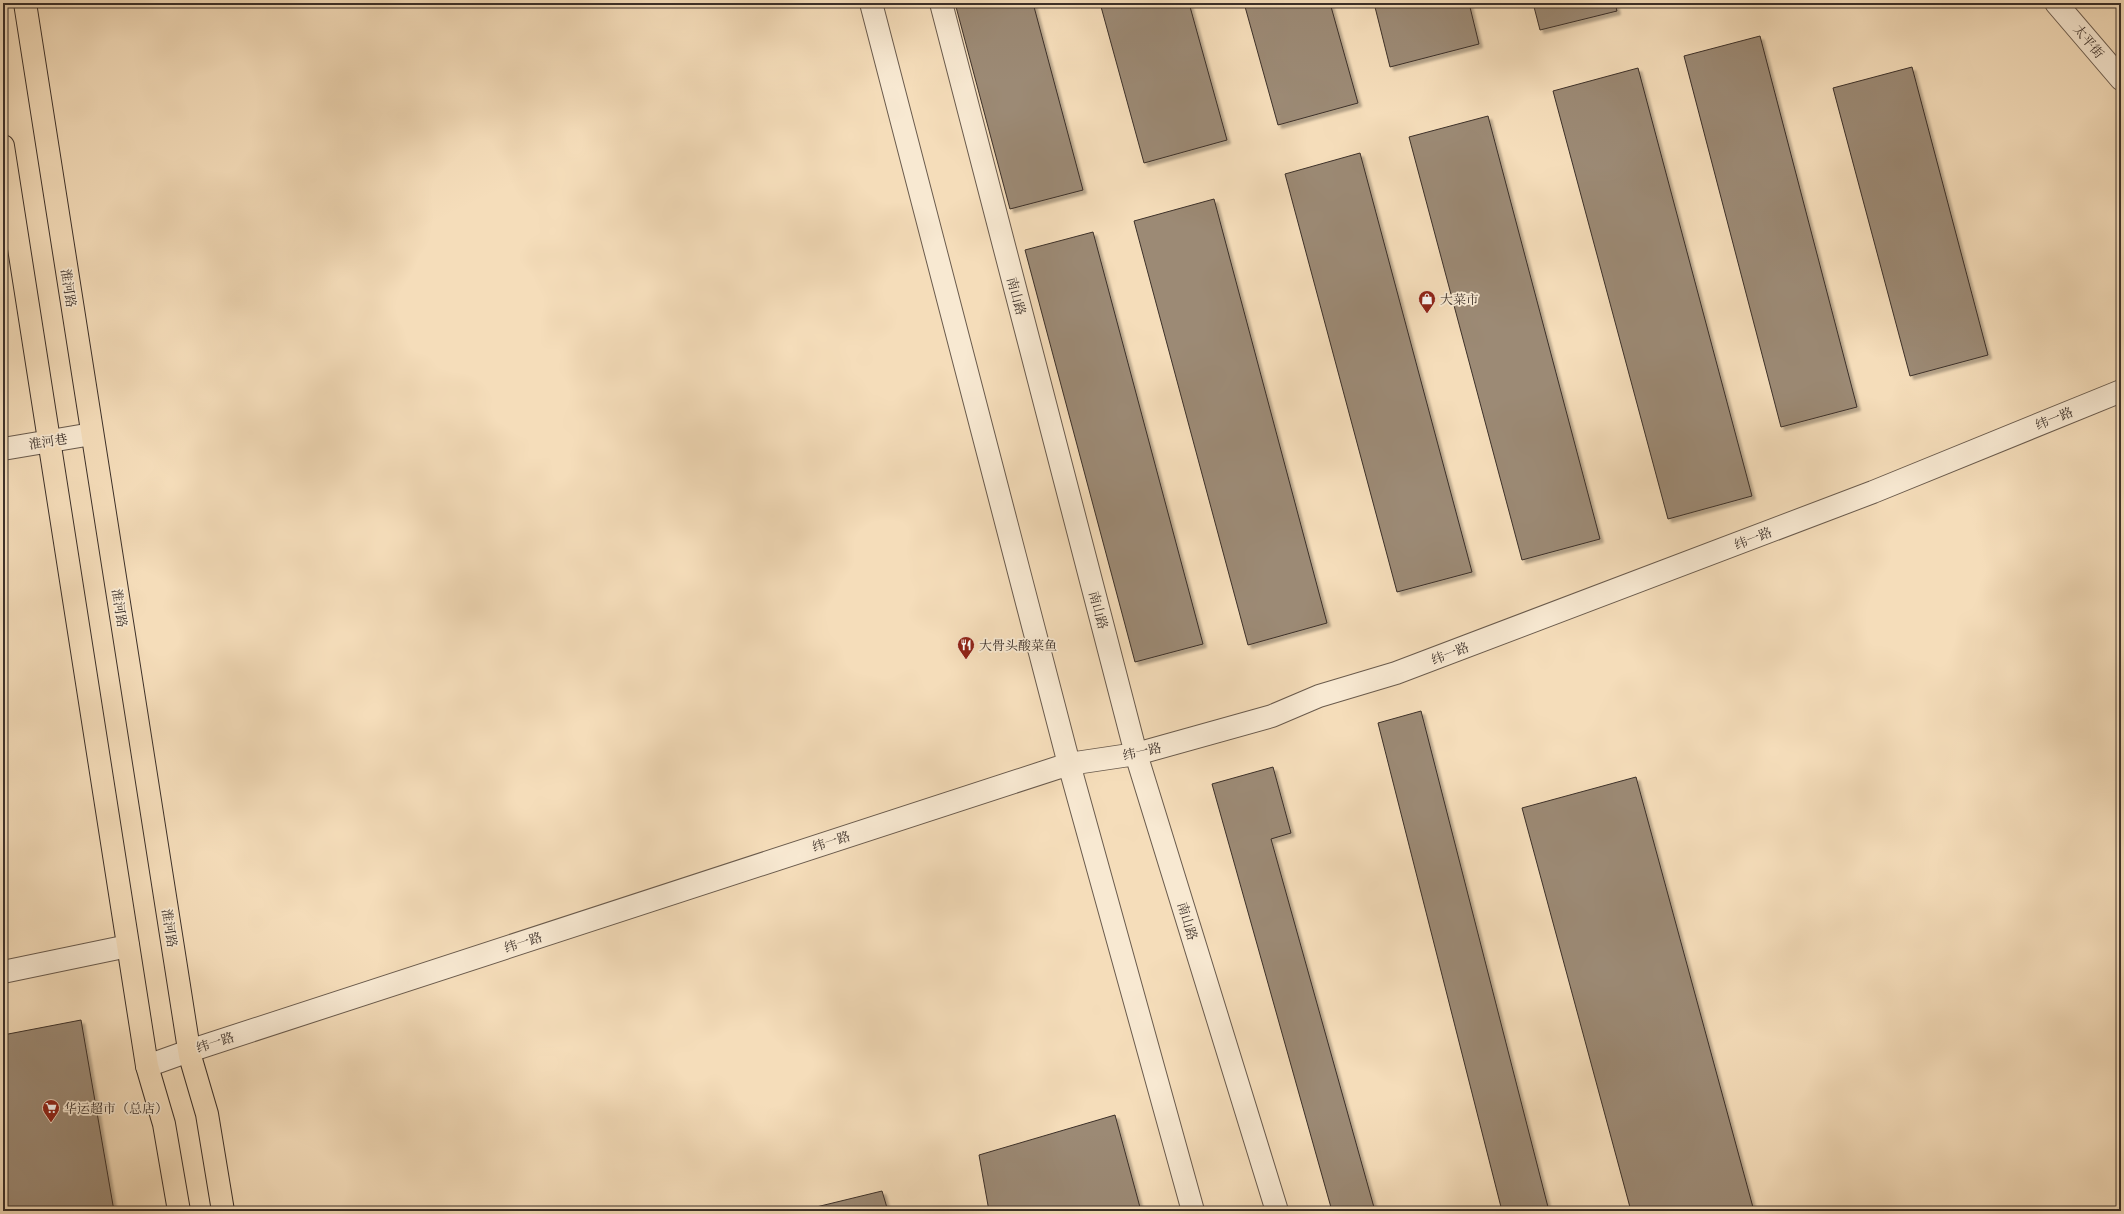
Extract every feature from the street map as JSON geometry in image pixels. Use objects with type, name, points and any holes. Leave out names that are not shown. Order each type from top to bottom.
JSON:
[{"type":"main road","name":"淮河路","points":[[25,3],[189,1051],[207,1114],[223,1211]]},
{"type":"main road","points":[[3,146],[147,1066],[164,1124],[179,1211]]},
{"type":"street","points":[[871,3],[1069,764],[1193,1211]]},
{"type":"street","name":"南山路","points":[[941,3],[1136,754],[1276,1211]]},
{"type":"street","name":"太平街","points":[[2056,3],[2121,79]]},
{"type":"street","name":"纬一路","points":[[147,1066],[1069,764],[1136,754],[1272,716],[1319,696],[1396,673],[1873,492],[2121,391]]},
{"type":"street","name":"淮河巷","points":[[3,449],[92,434]]},
{"type":"street","points":[[3,972],[128,946]]},
{"type":"building","points":[[955,3],[1033,3],[1083,190],[1010,209]]},
{"type":"building","points":[[1100,3],[1189,3],[1227,140],[1144,163]]},
{"type":"building","points":[[1244,3],[1330,3],[1358,103],[1278,125]]},
{"type":"building","points":[[1374,3],[1469,3],[1479,44],[1390,67]]},
{"type":"building","points":[[1533,3],[1615,3],[1617,11],[1540,30]]},
{"type":"building","points":[[1760,36],[1857,407],[1781,427],[1684,56]]},
{"type":"building","points":[[1912,67],[1988,355],[1910,376],[1833,88]]},
{"type":"building","points":[[1638,68],[1752,496],[1668,519],[1553,91]]},
{"type":"building","points":[[1488,116],[1600,539],[1522,560],[1409,137]]},
{"type":"building","points":[[1360,153],[1472,572],[1397,592],[1285,174]]},
{"type":"building","points":[[1214,199],[1327,623],[1248,645],[1134,221]]},
{"type":"building","points":[[1093,232],[1203,644],[1135,662],[1025,250]]},
{"type":"building","points":[[1421,711],[1549,1211],[1502,1211],[1378,723]]},
{"type":"building","points":[[1273,767],[1291,833],[1271,839],[1375,1211],[1332,1211],[1212,784]]},
{"type":"building","points":[[1636,777],[1754,1211],[1631,1211],[1522,808]]},
{"type":"building","name":"华运超市（总店）","points":[[81,1020],[114,1211],[3,1211],[3,1035]]},
{"type":"building","points":[[1115,1115],[1141,1211],[989,1211],[979,1155]]},
{"type":"building","points":[[882,1191],[888,1211],[808,1211],[808,1209]]},
{"type":"place","name":"大菜市","points":[[1427,314]]},
{"type":"place","name":"大骨头酸菜鱼","points":[[966,660]]},
{"type":"place","name":"华运超市（总店）","points":[[51,1123]]}]
